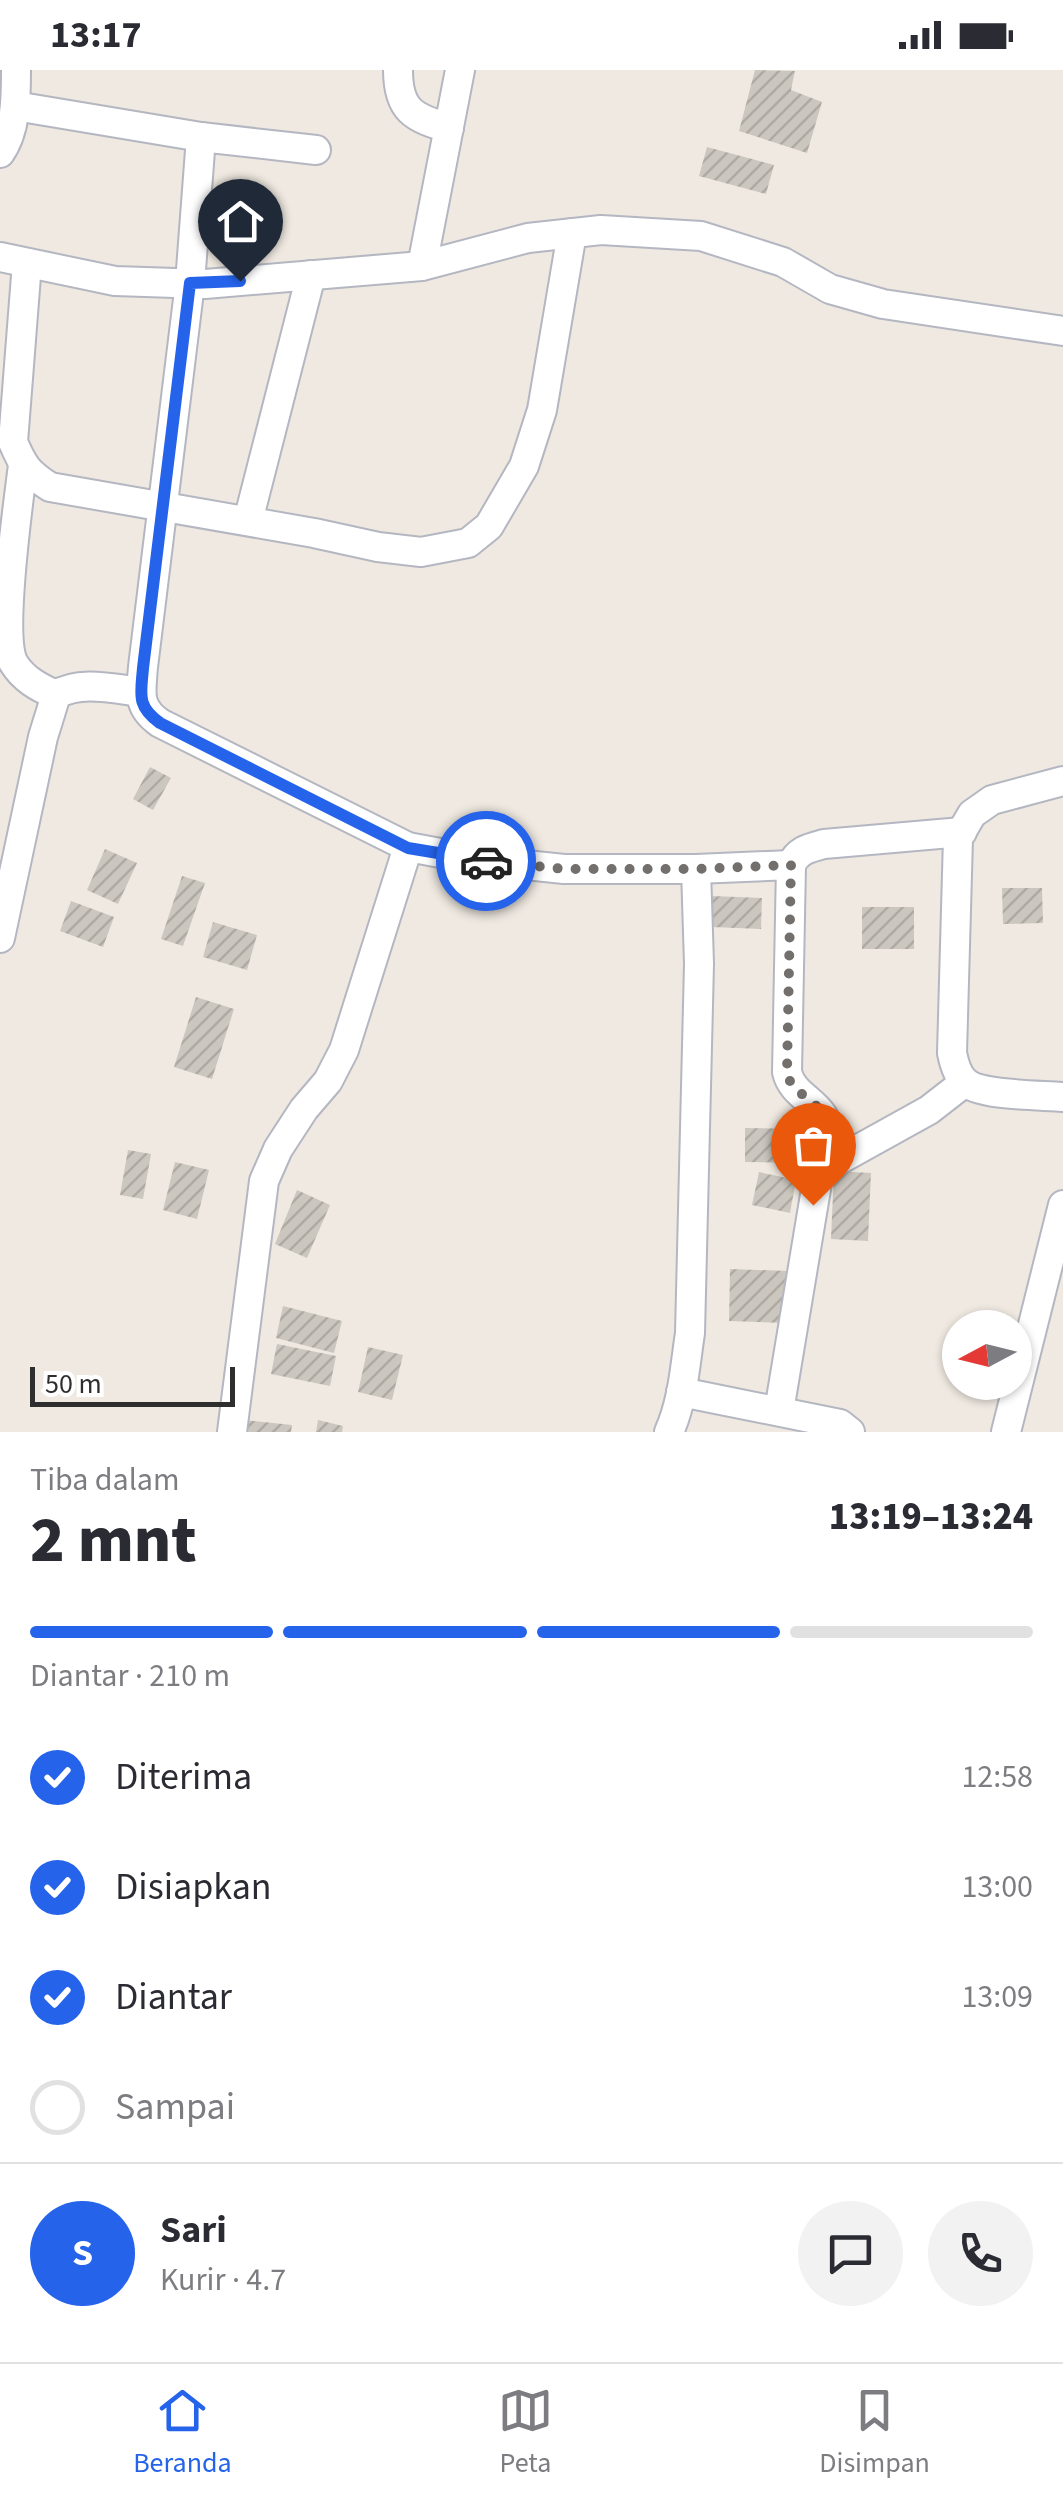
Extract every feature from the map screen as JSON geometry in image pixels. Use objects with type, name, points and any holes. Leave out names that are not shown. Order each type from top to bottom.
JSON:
[{"type":"street","points":[[0,153],[7,144],[15,106],[16,70]]},
{"type":"street","points":[[398,70],[398,90],[406,108],[420,120],[448,128]]},
{"type":"street","points":[[422,266],[460,70]]},
{"type":"street","points":[[15,106],[316,150]]},
{"type":"street","points":[[202,136],[190,283],[140,698],[146,714],[408,848],[564,869],[791,865]]},
{"type":"street","points":[[572,233],[542,410],[524,466],[489,526],[468,543],[421,552],[378,546],[50,487],[23,465],[14,442],[14,260],[115,280],[190,283],[422,266],[528,238],[572,233],[601,230],[700,236],[783,262],[830,289],[883,304],[1063,331]]},
{"type":"street","points":[[248,521],[311,275]]},
{"type":"street","points":[[23,465],[7,598],[7,644],[12,660],[26,678],[56,696]]},
{"type":"street","points":[[0,938],[43,738],[56,696],[77,686],[141,692]]},
{"type":"street","points":[[1063,780],[992,800],[972,814],[958,838],[952,1052],[965,1082],[991,1092],[1063,1096]]},
{"type":"street","points":[[779,1411],[819,1171],[829,1137],[826,1123],[813,1102],[789,1082],[787,1072],[791,865],[804,849],[824,844],[962,832]]},
{"type":"street","points":[[232,1432],[264,1181],[278,1149],[328,1080],[344,1050],[408,848]]},
{"type":"street","points":[[668,1432],[676,1416],[690,1333],[699,964],[696,869]]},
{"type":"street","points":[[819,1171],[930,1110],[965,1082]]},
{"type":"street","points":[[1006,1432],[1063,1205]]},
{"type":"street","points":[[681,1392],[840,1424],[850,1432]]},
{"type":"building","points":[[755,70],[795,71],[791,90],[822,102],[807,153],[739,131]]},
{"type":"building","points":[[707,147],[774,165],[766,194],[699,176]]},
{"type":"building","points":[[150,767],[171,778],[153,810],[133,799]]},
{"type":"building","points":[[105,849],[137,863],[118,904],[87,890]]},
{"type":"building","points":[[182,876],[205,883],[183,946],[161,939]]},
{"type":"building","points":[[1002,888],[1042,888],[1043,923],[1003,924]]},
{"type":"building","points":[[712,896],[762,898],[761,929],[711,927]]},
{"type":"building","points":[[71,901],[114,917],[103,947],[60,931]]},
{"type":"building","points":[[862,907],[914,907],[914,949],[862,949]]},
{"type":"building","points":[[213,922],[257,935],[247,970],[203,957]]},
{"type":"building","points":[[196,997],[234,1009],[212,1079],[174,1067]]},
{"type":"building","points":[[745,1128],[805,1129],[805,1163],[745,1162]]},
{"type":"building","points":[[128,1150],[151,1154],[143,1199],[120,1195]]},
{"type":"building","points":[[175,1162],[209,1170],[197,1219],[163,1210]]},
{"type":"building","points":[[834,1171],[871,1173],[868,1241],[831,1239]]},
{"type":"building","points":[[759,1172],[796,1180],[790,1213],[752,1205]]},
{"type":"building","points":[[297,1190],[330,1205],[307,1258],[275,1244]]},
{"type":"building","points":[[730,1269],[789,1271],[787,1323],[729,1321]]},
{"type":"building","points":[[283,1306],[342,1321],[334,1353],[276,1338]]},
{"type":"building","points":[[277,1344],[336,1356],[330,1386],[271,1374]]},
{"type":"building","points":[[368,1347],[403,1355],[392,1400],[358,1392]]},
{"type":"building","points":[[244,1420],[292,1425],[291,1432],[243,1432]]},
{"type":"building","points":[[318,1420],[343,1426],[342,1432],[316,1432]]},
{"type":"way so far","points":[[486,861],[564,869],[791,865],[787,1072],[789,1082],[821,1112],[829,1137],[813,1205]]},
{"type":"route","points":[[240,281],[190,283],[143,668],[140,698],[146,714],[408,848],[486,861]]}]
